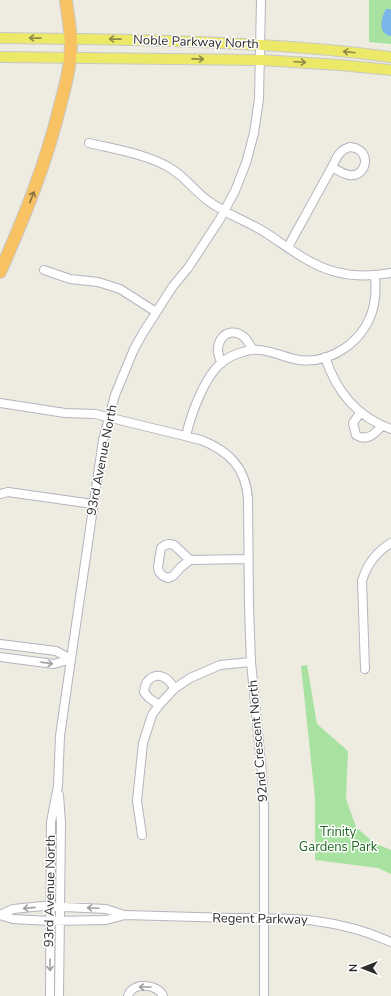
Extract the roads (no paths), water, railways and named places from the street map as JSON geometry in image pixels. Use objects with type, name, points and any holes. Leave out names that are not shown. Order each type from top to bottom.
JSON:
[{"type":"highway","points":[[0,272],[30,203],[56,124],[70,57],[71,39],[66,0]]},
{"type":"main road","name":"Noble Parkway North","points":[[0,38],[168,40],[261,44],[339,50],[391,57]]},
{"type":"main road","name":"Noble Parkway North","points":[[0,57],[261,60],[391,70]]},
{"type":"street","name":"93rd Avenue North","points":[[59,996],[62,823],[58,786],[60,736],[99,461],[108,417],[125,369],[143,333],[156,312],[173,286],[188,268],[224,211],[235,191],[246,163],[254,133],[259,99],[261,60],[261,0]]},
{"type":"street","points":[[88,143],[158,162],[171,168],[206,200],[263,231],[326,270],[342,274],[375,276],[391,273]]},
{"type":"street","points":[[288,247],[332,167]]},
{"type":"street","points":[[44,270],[70,279],[98,282],[120,289],[156,312]]},
{"type":"street","points":[[186,436],[196,404],[205,386],[222,362],[245,351],[253,350],[270,352],[301,360],[313,360],[338,353],[349,345],[359,336],[367,324],[372,312],[376,299],[375,276]]},
{"type":"street","points":[[222,362],[218,354],[218,344],[227,334],[237,333],[244,336],[253,350]]},
{"type":"street","points":[[325,357],[334,382],[344,397],[360,413],[382,426],[391,429]]},
{"type":"street","name":"92nd Crescent North","points":[[0,403],[65,413],[95,414],[186,436],[208,443],[225,452],[235,462],[242,474],[248,499],[251,662],[264,791],[264,996]]},
{"type":"street","points":[[360,413],[353,423],[356,435],[365,438],[370,437],[382,426]]},
{"type":"street","points":[[0,494],[8,492],[93,504]]},
{"type":"street","points":[[365,669],[362,581],[366,569],[373,558],[382,548],[391,543]]},
{"type":"street","points":[[190,560],[174,545],[165,545],[161,548],[160,552],[158,567],[159,572],[168,578],[173,576],[190,560],[248,560]]},
{"type":"street","points":[[0,644],[26,646],[56,651],[71,659]]},
{"type":"street","points":[[0,657],[54,664],[71,659]]},
{"type":"street","points":[[142,835],[137,801],[140,759],[152,715],[174,689],[190,678],[205,670],[220,665],[251,662]]},
{"type":"street","points":[[159,705],[149,698],[144,692],[144,685],[147,680],[159,676],[169,681],[174,689]]},
{"type":"street","name":"93rd Avenue North","points":[[50,996],[51,822],[58,786]]},
{"type":"street","name":"Regent Parkway","points":[[0,915],[13,909],[60,906],[106,909],[125,915]]},
{"type":"street","name":"Regent Parkway","points":[[0,915],[13,919],[50,921],[106,920],[125,915],[310,920],[355,928],[391,942]]},
{"type":"street","points":[[128,996],[129,991],[140,986],[158,989],[163,996]]},
{"type":"water","points":[[386,9],[391,9],[391,36],[384,32],[381,25]]},
{"type":"park label","name":"Trinity Gardens Park","points":[[338,840]]}]
